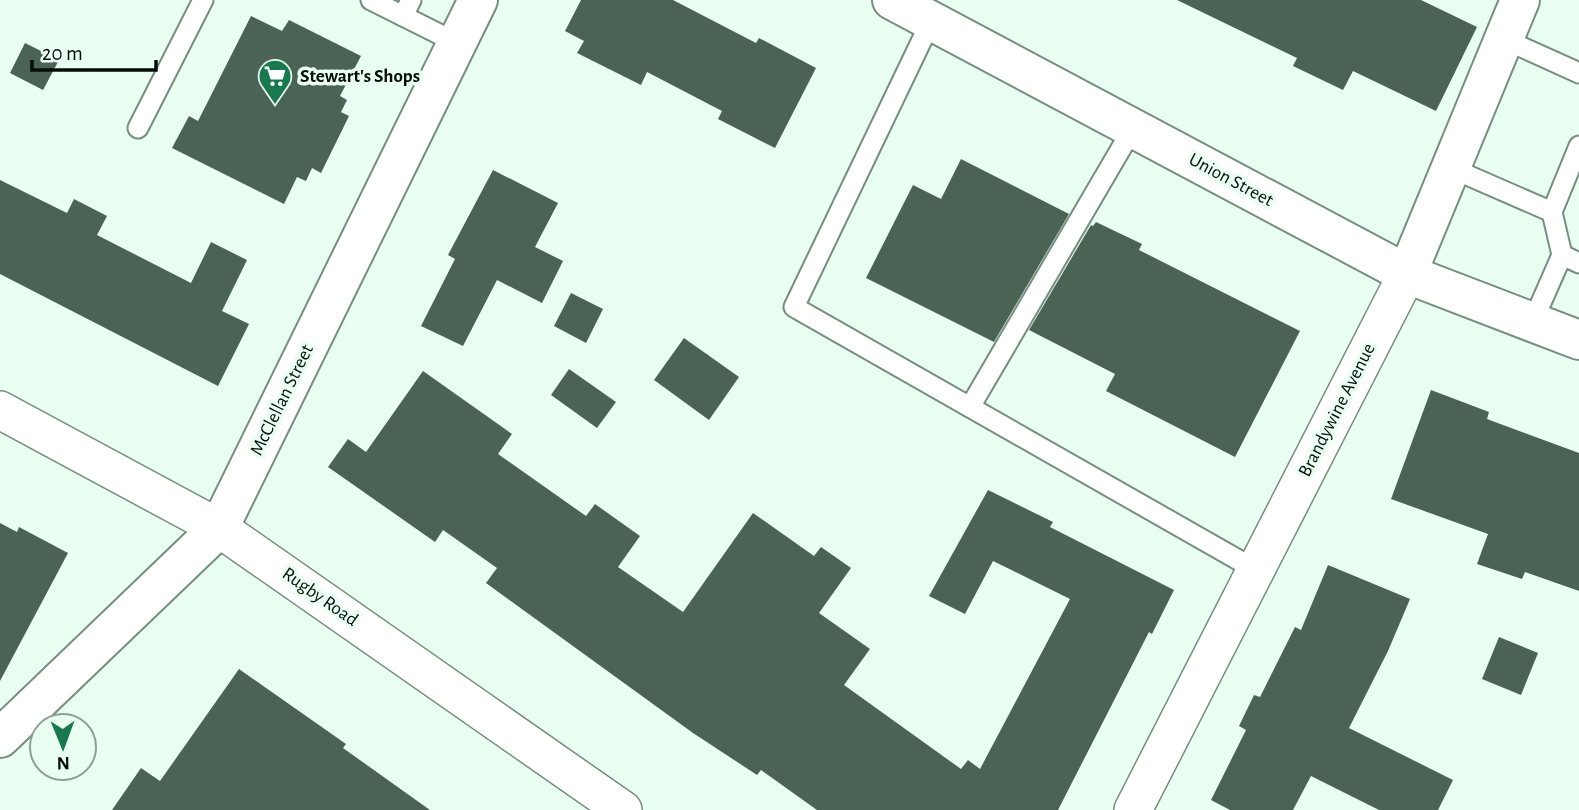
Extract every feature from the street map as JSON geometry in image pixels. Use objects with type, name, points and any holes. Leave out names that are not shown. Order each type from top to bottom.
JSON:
[{"type":"main road","name":"McClellan Street","points":[[0,738],[219,528],[478,0]]},
{"type":"main road","name":"Union Street","points":[[892,0],[1407,274],[1579,340]]},
{"type":"main road","name":"Brandywine Avenue","points":[[1407,274],[1520,0]]},
{"type":"street","name":"Brandywine Avenue","points":[[1133,810],[1407,274]]},
{"type":"street","name":"Rugby Road","points":[[0,410],[219,528],[623,810]]},
{"type":"lane","points":[[138,128],[203,0]]},
{"type":"lane","points":[[371,0],[407,8],[457,43]]},
{"type":"lane","points":[[931,21],[794,307],[1256,570]]},
{"type":"lane","points":[[1504,39],[1579,73]]},
{"type":"lane","points":[[970,407],[1133,128]]},
{"type":"lane","points":[[1533,321],[1570,259],[1552,212],[1579,146]]},
{"type":"lane","points":[[1451,168],[1552,212]]},
{"type":"building","points":[[581,0],[673,0],[756,43],[759,38],[816,68],[775,148],[718,119],[722,111],[647,72],[641,85],[577,53],[584,41],[565,31]]},
{"type":"building","points":[[1177,0],[1421,0],[1477,27],[1436,111],[1353,71],[1343,90],[1293,66],[1297,58]]},
{"type":"building","name":"Stewart's Shops","points":[[251,16],[282,31],[289,20],[361,56],[340,96],[347,100],[341,112],[349,116],[321,173],[312,168],[306,181],[297,177],[284,204],[172,148],[189,116],[198,121]]},
{"type":"building","points":[[25,43],[59,60],[43,90],[10,73]]},
{"type":"building","points":[[961,159],[1069,214],[994,342],[866,278],[913,185],[941,199]]},
{"type":"building","points":[[493,170],[558,203],[535,247],[563,261],[542,303],[497,280],[463,346],[421,326],[455,259],[448,255]]},
{"type":"building","points":[[0,180],[67,213],[74,199],[107,216],[97,235],[191,283],[211,242],[247,260],[222,311],[249,324],[218,386],[0,274]]},
{"type":"building","points":[[1096,222],[1142,244],[1139,250],[1300,331],[1235,457],[1106,391],[1115,374],[1029,330],[1091,225]]},
{"type":"building","points":[[571,293],[603,309],[586,343],[554,326]]},
{"type":"building","points":[[684,338],[739,377],[709,420],[654,380]]},
{"type":"building","points":[[569,369],[616,402],[597,428],[551,395]]},
{"type":"building","points":[[423,371],[512,434],[498,454],[586,516],[595,504],[640,536],[618,567],[683,612],[753,513],[814,556],[821,547],[851,568],[819,613],[870,649],[844,685],[961,769],[968,760],[980,769],[1070,599],[993,561],[965,614],[929,596],[988,490],[1053,522],[1050,527],[1174,590],[1152,634],[1149,632],[1058,810],[817,810],[761,770],[757,775],[693,733],[486,583],[497,568],[443,530],[435,542],[328,467],[348,439],[366,452]]},
{"type":"building","points":[[1431,390],[1489,412],[1487,419],[1579,453],[1579,591],[1525,572],[1522,579],[1477,564],[1488,534],[1391,499]]},
{"type":"building","points":[[0,523],[17,532],[19,527],[68,553],[0,681]]},
{"type":"building","points":[[1328,565],[1410,599],[1388,651],[1349,728],[1453,780],[1438,810],[1379,810],[1311,776],[1293,810],[1230,810],[1211,800],[1246,730],[1239,726],[1254,695],[1260,697],[1295,627],[1301,630]]},
{"type":"building","points":[[1499,637],[1538,653],[1521,695],[1482,679]]},
{"type":"building","points":[[239,669],[346,744],[343,748],[430,810],[112,810],[141,768],[160,781]]},
{"type":"place","name":"Stewart's Shops","points":[[275,106]]}]
